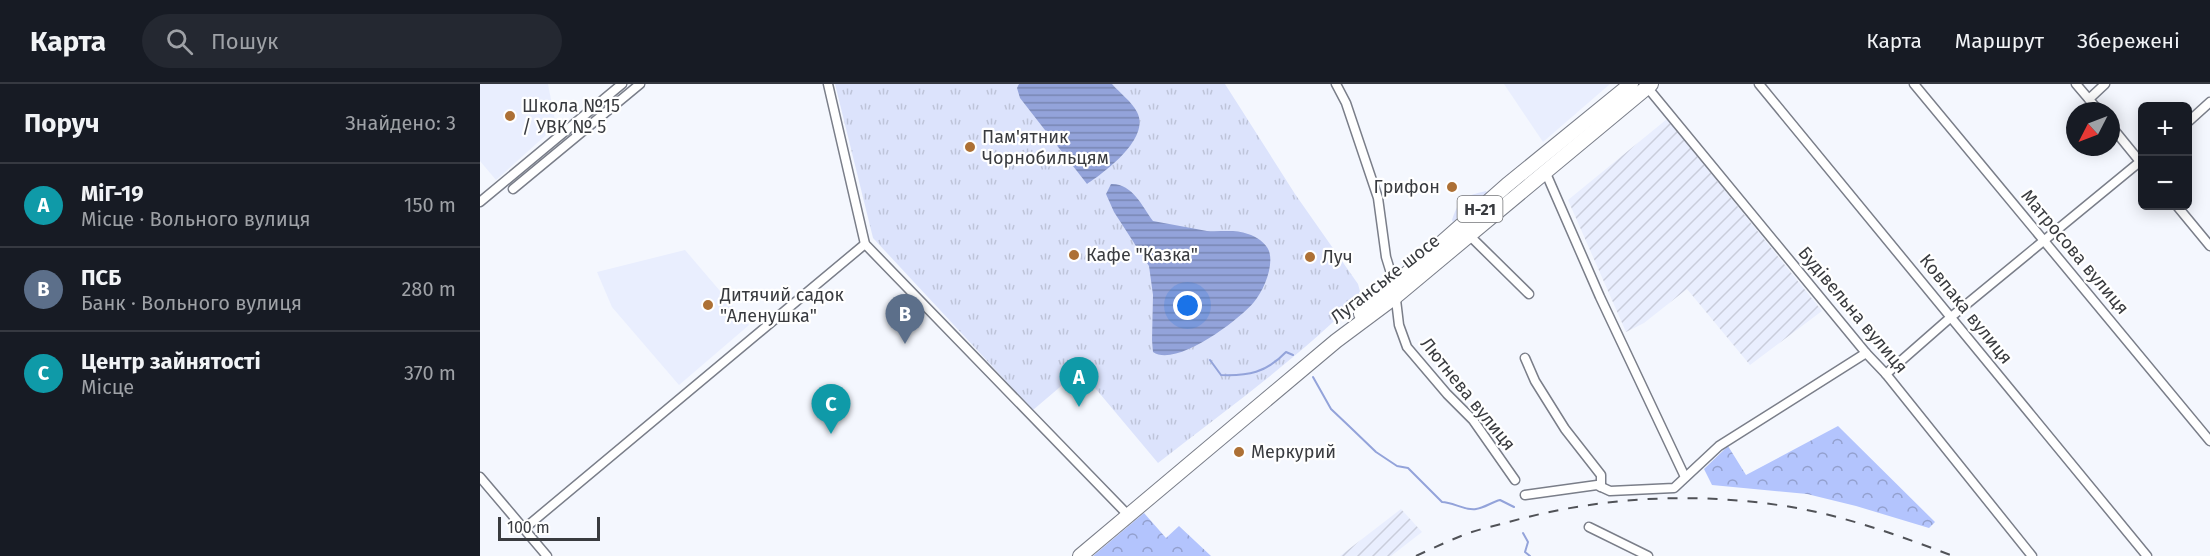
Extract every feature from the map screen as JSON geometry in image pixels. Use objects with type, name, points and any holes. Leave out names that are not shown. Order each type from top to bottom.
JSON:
[{"type":"main road","name":"Луганське шосе","points":[[1080,556],[1394,290],[1538,159],[1631,84]]},
{"type":"main road","name":"Луганське шосе","points":[[1394,290],[1469,235],[1649,86]]},
{"type":"street","points":[[480,202],[622,84]]},
{"type":"street","points":[[513,189],[640,84]]},
{"type":"street","points":[[828,84],[865,244],[1128,515]]},
{"type":"street","name":"Лютнева вулиця","points":[[1336,84],[1346,103],[1378,198],[1386,257],[1400,325],[1407,347],[1447,394],[1473,420],[1515,480]]},
{"type":"street","name":"Ковпака вулиця","points":[[1759,84],[2147,556]]},
{"type":"street","name":"Матросова вулиця","points":[[1914,84],[2210,441]]},
{"type":"street","points":[[2076,84],[2091,102]]},
{"type":"street","points":[[2088,99],[2106,84]]},
{"type":"street","name":"Будівельна вулиця","points":[[1649,86],[2032,556]]},
{"type":"street","points":[[2192,118],[2210,102]]},
{"type":"street","points":[[2120,136],[2138,157]]},
{"type":"street","points":[[1886,374],[1951,317],[2138,165]]},
{"type":"street","points":[[1545,171],[1600,297],[1685,477]]},
{"type":"street","points":[[2180,210],[2210,246]]},
{"type":"street","points":[[1469,235],[1529,294]]},
{"type":"street","points":[[525,528],[865,244]]},
{"type":"street","points":[[1525,495],[1597,485],[1610,491],[1674,488],[1719,446],[1866,353]]},
{"type":"street","points":[[1525,358],[1535,381],[1565,429],[1601,474],[1601,487]]},
{"type":"street","points":[[480,477],[547,556]]},
{"type":"street","points":[[1589,527],[1648,556]]},
{"type":"shaded area","points":[[480,84],[548,84],[556,126],[496,180],[480,161]]},
{"type":"shaded area","points":[[1019,84],[1112,84],[1137,112],[1140,122],[1138,133],[1114,163],[1087,184],[1020,98],[1017,88]]},
{"type":"shaded area","points":[[1504,84],[1610,84],[1543,142]]},
{"type":"shaded area","points":[[1667,119],[1822,311],[1750,365],[1687,289],[1644,323],[1626,332],[1568,200]]},
{"type":"shaded area","points":[[1111,184],[1131,191],[1153,221],[1207,231],[1238,232],[1260,240],[1269,251],[1270,264],[1264,285],[1254,302],[1222,330],[1191,348],[1163,355],[1153,352],[1153,295],[1149,266],[1114,212],[1106,194]]},
{"type":"shaded area","points":[[685,250],[749,325],[679,385],[612,307],[597,272]]},
{"type":"shaded area","points":[[1401,509],[1422,532],[1391,556],[1340,556]]},
{"type":"green space","points":[[835,84],[1225,84],[1295,194],[1358,284],[1361,295],[1288,361],[1158,463],[1080,370],[1033,410],[873,238]]},
{"type":"green space","points":[[1486,191],[1487,193],[1453,222],[1460,202]]},
{"type":"green space","points":[[1838,426],[1935,522],[1929,528],[1807,494],[1712,485],[1704,469],[1728,446],[1746,475]]},
{"type":"green space","points":[[1144,513],[1166,538],[1179,526],[1211,556],[1093,556]]},
{"type":"waterway","points":[[1210,360],[1221,375],[1240,375],[1264,369],[1286,352],[1293,355]]},
{"type":"waterway","points":[[1313,377],[1331,409],[1376,452],[1397,466],[1408,468],[1442,502],[1476,509],[1500,500],[1514,507]]},
{"type":"waterway","points":[[1523,533],[1528,542],[1525,552],[1530,556]]},
{"type":"railway","points":[[1416,556],[1472,532],[1541,514],[1613,502],[1687,498],[1723,499],[1817,512],[1876,529],[1953,556]]},
{"type":"place","name":"Школа №15 / УВК № 5","points":[[510,116]]},
{"type":"place","name":"Пам'ятник Чорнобильцям","points":[[970,147]]},
{"type":"place","name":"Грифон","points":[[1452,187]]},
{"type":"place","name":"Кафе \"Казка\"","points":[[1074,255]]},
{"type":"place","name":"Луч","points":[[1310,257]]},
{"type":"place","name":"Дитячий садок \"Аленушка\"","points":[[708,305]]},
{"type":"place","name":"ПСБ","points":[[905,344]]},
{"type":"place","name":"МіГ-19","points":[[1079,407]]},
{"type":"place","name":"Центр зайнятості","points":[[831,434]]},
{"type":"place","name":"Меркурий","points":[[1239,452]]}]
